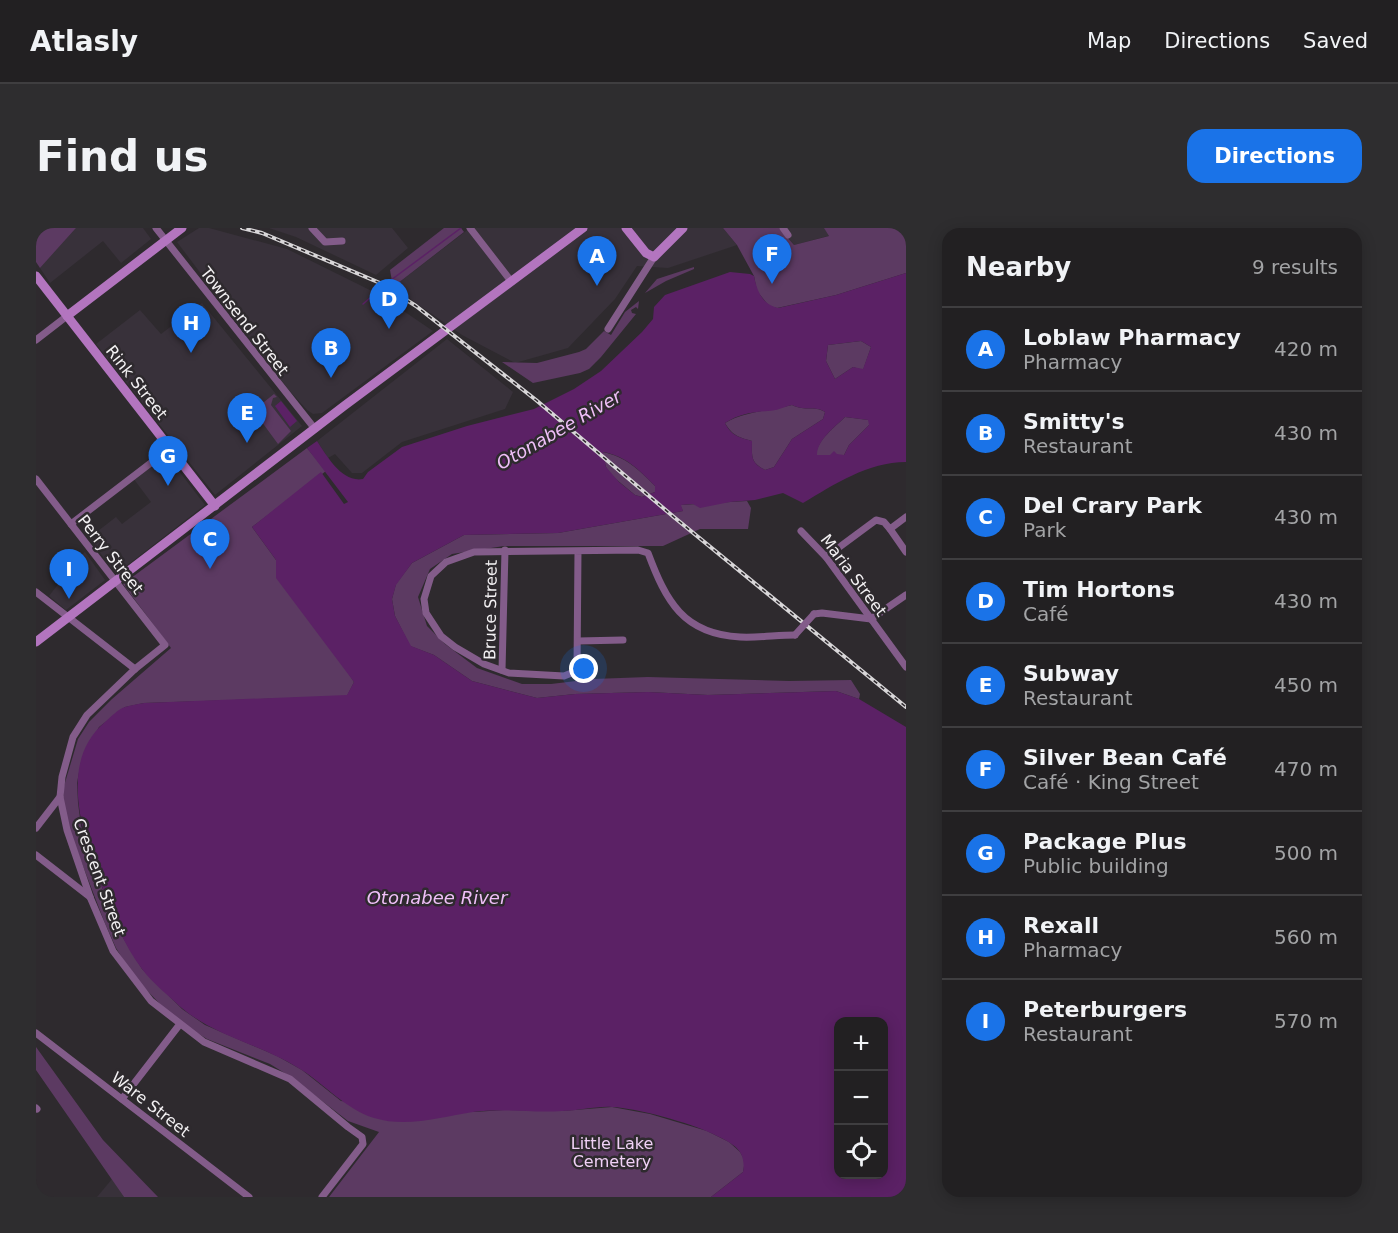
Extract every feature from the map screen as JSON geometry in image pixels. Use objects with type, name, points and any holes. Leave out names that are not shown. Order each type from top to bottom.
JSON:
[{"type":"main road","points":[[67,316],[183,228]]},
{"type":"main road","points":[[36,642],[583,228]]},
{"type":"main road","points":[[626,228],[646,253],[654,257],[683,228]]},
{"type":"main road","name":"Rink Street","points":[[36,276],[215,506]]},
{"type":"street","name":"Townsend Street","points":[[156,228],[315,429]]},
{"type":"street","points":[[312,228],[325,242],[342,241]]},
{"type":"street","points":[[470,228],[512,281]]},
{"type":"street","points":[[783,228],[788,235]]},
{"type":"street","points":[[608,329],[654,257]]},
{"type":"street","points":[[36,340],[67,316]]},
{"type":"street","points":[[71,524],[169,449]]},
{"type":"street","name":"Perry Street","points":[[36,479],[165,645]]},
{"type":"street","points":[[890,529],[906,517]]},
{"type":"street","points":[[826,557],[876,520],[884,522],[906,552]]},
{"type":"street","name":"Maria Street","points":[[801,531],[826,557],[906,667]]},
{"type":"street","points":[[578,551],[578,641],[577,668],[574,672],[564,676],[515,675],[484,664],[441,636],[429,621],[424,599],[431,576],[446,562],[474,552],[505,550],[638,550],[648,553],[667,598],[685,618],[711,631],[740,637],[795,636],[814,614],[870,619],[906,595]]},
{"type":"street","name":"Bruce Street","points":[[502,670],[505,550]]},
{"type":"street","points":[[36,592],[135,669]]},
{"type":"street","points":[[578,641],[623,640]]},
{"type":"street","name":"Crescent Street","points":[[165,645],[135,669],[87,716],[73,737],[62,777],[60,797],[67,830],[90,897],[113,951],[151,1001],[204,1042],[290,1079],[362,1137],[363,1144],[322,1197]]},
{"type":"street","points":[[36,828],[60,797]]},
{"type":"street","points":[[36,855],[90,897]]},
{"type":"street","points":[[122,1099],[180,1024]]},
{"type":"street","name":"Ware Street","points":[[36,1033],[249,1197]]},
{"type":"shaded area","points":[[76,228],[143,228],[151,239],[121,263],[103,241],[50,283],[40,268]]},
{"type":"shaded area","points":[[199,228],[209,228],[287,249],[380,295],[433,331],[322,413],[313,414],[288,389],[177,242]]},
{"type":"shaded area","points":[[269,228],[392,228],[408,248],[376,275],[296,237]]},
{"type":"shaded area","points":[[470,228],[723,228],[737,245],[668,268],[637,266],[615,299],[568,348],[515,363],[462,335],[393,287]]},
{"type":"shaded area","points":[[779,228],[858,228],[794,245]]},
{"type":"shaded area","points":[[202,303],[302,426],[215,495],[96,344],[140,310],[161,334]]},
{"type":"shaded area","points":[[447,339],[513,392],[505,409],[402,442],[362,473],[352,473],[335,454],[328,458],[317,441]]},
{"type":"shaded area","points":[[165,453],[205,505],[116,574],[89,538],[116,517],[122,524],[151,502],[133,478]]},
{"type":"shaded area","points":[[85,552],[105,580],[66,610],[49,596],[63,578],[59,573]]},
{"type":"shaded area","points":[[112,1179],[124,1197],[97,1197]]},
{"type":"green space","points":[[41,228],[76,228],[40,268],[36,262],[36,231]]},
{"type":"green space","points":[[444,228],[461,228],[464,232],[393,287],[390,270]]},
{"type":"green space","points":[[723,228],[779,228],[794,245],[829,236],[824,228],[906,228],[906,273],[836,295],[777,308],[769,306],[757,291],[754,276],[737,245]]},
{"type":"green space","points":[[694,267],[694,269],[645,293],[657,279]]},
{"type":"green space","points":[[639,301],[638,309],[636,307],[631,310],[636,314],[589,369],[533,383],[502,362],[537,363],[586,349],[604,331],[611,335],[625,312]]},
{"type":"green space","points":[[861,341],[871,347],[863,370],[853,367],[835,379],[826,361],[828,345]]},
{"type":"green space","points":[[274,394],[277,397],[273,398],[271,405],[291,431],[278,444],[256,414],[259,406]]},
{"type":"green space","points":[[792,405],[821,410],[825,412],[823,419],[792,439],[774,467],[765,470],[753,459],[752,441],[736,435],[725,423],[749,414]]},
{"type":"green space","points":[[845,417],[869,420],[869,425],[849,445],[844,455],[816,455],[823,439]]},
{"type":"green space","name":"Little Lake Cemetery","points":[[307,448],[326,471],[252,527],[276,560],[354,682],[347,696],[144,703],[125,707],[99,727],[81,762],[77,783],[78,803],[81,826],[95,870],[122,936],[142,969],[182,1009],[205,1025],[277,1056],[302,1070],[341,1101],[474,1112],[562,1111],[612,1107],[650,1114],[707,1131],[729,1142],[740,1152],[745,1161],[743,1172],[711,1197],[329,1197],[379,1132],[348,1121],[291,1077],[270,1064],[207,1039],[183,1024],[134,977],[116,948],[70,832],[63,804],[64,786],[78,739],[89,722],[171,648],[123,584]]},
{"type":"green space","points":[[602,452],[618,457],[643,474],[655,486],[655,492],[642,497],[635,495],[611,475]]},
{"type":"green space","points":[[747,501],[751,508],[748,529],[700,529],[663,546],[504,546],[452,554],[430,569],[418,597],[427,626],[445,644],[477,668],[522,684],[648,677],[789,681],[851,680],[860,694],[859,699],[836,691],[708,695],[648,692],[575,694],[537,698],[472,681],[434,655],[410,646],[395,616],[392,599],[396,584],[412,563],[464,535],[558,533],[683,511],[680,505]]},
{"type":"green space","points":[[36,1047],[103,1140],[158,1197],[124,1197],[36,1070]]},
{"type":"water","name":"Otonabee River","points":[[730,272],[754,276],[764,300],[778,308],[836,295],[906,273],[906,462],[878,466],[852,475],[803,503],[783,493],[755,500],[700,508],[693,504],[681,505],[683,511],[558,533],[464,535],[412,563],[396,585],[392,599],[395,616],[411,646],[434,655],[472,681],[537,698],[575,694],[648,692],[708,695],[836,691],[859,699],[906,727],[906,1197],[711,1197],[743,1172],[743,1158],[736,1148],[720,1137],[691,1125],[622,1108],[606,1107],[568,1111],[484,1111],[411,1122],[386,1121],[364,1114],[285,1060],[203,1023],[153,982],[130,951],[111,910],[88,848],[78,803],[81,758],[90,739],[122,708],[144,703],[347,695],[354,682],[276,578],[276,560],[252,527],[321,472],[344,504],[348,502],[307,448],[317,441],[330,461],[342,473],[355,479],[363,479],[368,472],[402,447],[467,426],[534,409],[574,389],[601,371],[642,332],[653,319],[654,307],[665,295]],"holes":[[[861,341],[871,347],[863,369],[853,367],[835,379],[826,361],[828,345]],[[792,405],[825,412],[823,419],[792,439],[774,467],[765,470],[753,458],[752,441],[736,435],[725,423],[746,414]],[[845,417],[868,420],[869,425],[849,445],[844,455],[834,451],[830,455],[817,455],[823,439]],[[603,452],[619,457],[632,465],[655,486],[655,492],[642,497],[635,495],[606,467]]]},
{"type":"water","points":[[281,401],[297,421],[290,427],[275,406]]},
{"type":"waterway","points":[[363,304],[387,283],[461,228]]},
{"type":"railway","points":[[242,228],[262,233],[380,283],[416,306],[536,400],[675,518],[906,707]]},
{"type":"place","name":"Silver Bean Café","points":[[772,284]]},
{"type":"place","name":"Loblaw Pharmacy","points":[[597,286]]},
{"type":"place","name":"Tim Hortons","points":[[389,329]]},
{"type":"place","name":"Rexall","points":[[191,353]]},
{"type":"place","name":"Smitty's","points":[[331,378]]},
{"type":"place","name":"Subway","points":[[247,443]]},
{"type":"place","name":"Package Plus","points":[[168,486]]},
{"type":"place","name":"Del Crary Park","points":[[210,569]]},
{"type":"place","name":"Peterburgers","points":[[69,599]]}]
